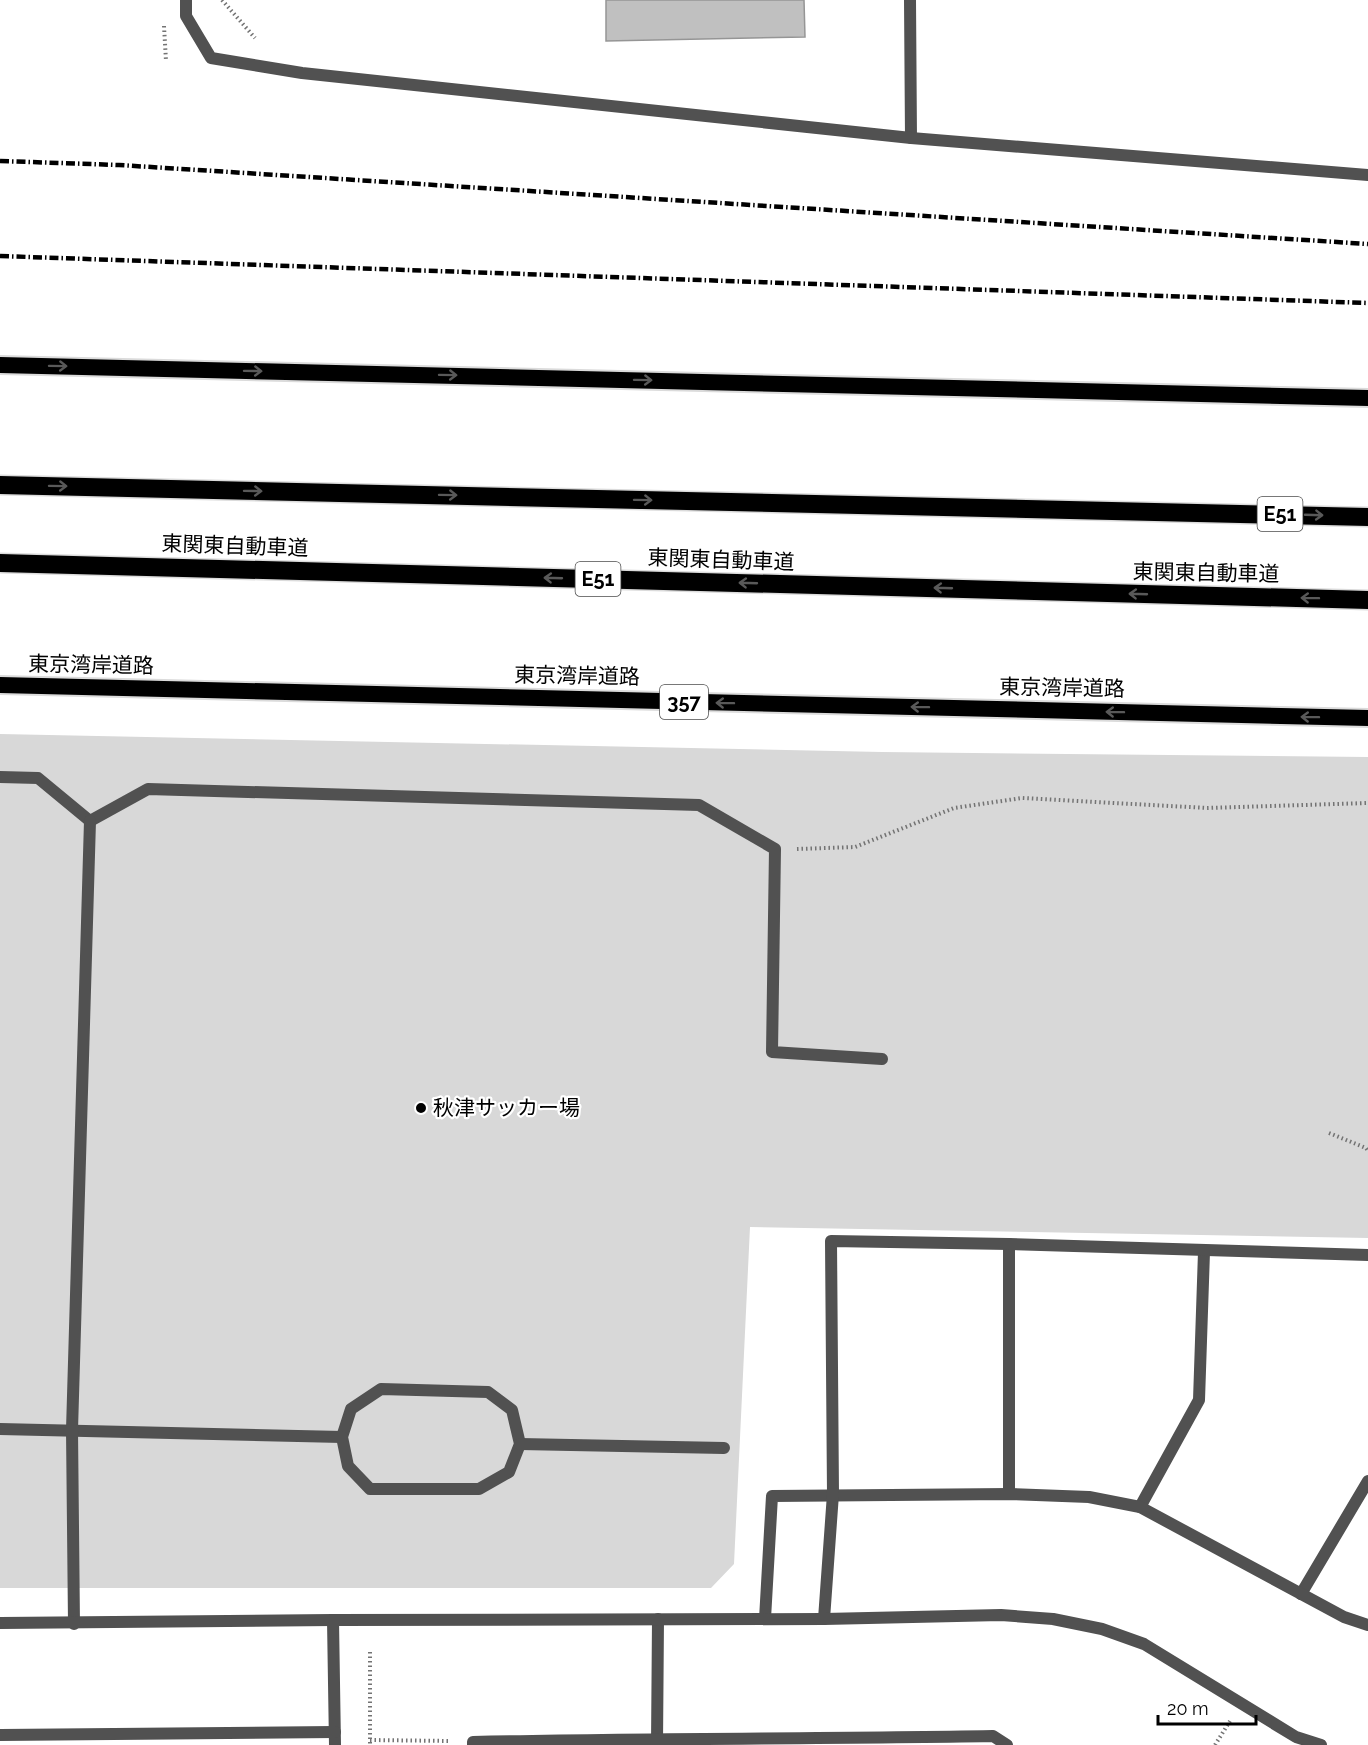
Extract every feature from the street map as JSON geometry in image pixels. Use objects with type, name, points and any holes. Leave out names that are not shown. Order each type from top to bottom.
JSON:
[{"type":"highway","points":[[0,364],[1368,398]]},
{"type":"highway","name":"E51","points":[[0,485],[1368,517]]},
{"type":"highway","name":"東関東自動車道","points":[[0,563],[1368,600]]},
{"type":"highway","name":"東京湾岸道路","points":[[0,685],[1368,718]]},
{"type":"street","points":[[186,0],[186,16],[211,58],[303,74],[911,138],[1368,175]]},
{"type":"street","points":[[910,0],[911,138]]},
{"type":"street","points":[[0,777],[38,778],[90,821]]},
{"type":"street","points":[[90,821],[148,789],[699,805],[775,849],[772,1052],[882,1059]]},
{"type":"street","points":[[74,1623],[72,1430],[90,821]]},
{"type":"street","points":[[824,1619],[833,1494],[831,1241],[1368,1255]]},
{"type":"street","points":[[1009,1244],[1009,1494]]},
{"type":"street","points":[[1140,1507],[1199,1400],[1204,1252]]},
{"type":"street","points":[[381,1389],[488,1392],[512,1410],[520,1444],[509,1472],[479,1489],[370,1489],[348,1466],[342,1437],[351,1409],[381,1389]]},
{"type":"street","points":[[0,1429],[342,1437]]},
{"type":"street","points":[[520,1444],[724,1448]]},
{"type":"street","points":[[1301,1594],[1368,1481]]},
{"type":"street","points":[[765,1618],[772,1496],[1009,1494],[1089,1497],[1140,1507],[1344,1617],[1368,1625]]},
{"type":"street","points":[[0,1623],[824,1619],[1001,1615],[1053,1619],[1102,1629],[1144,1644],[1296,1737],[1321,1745]]},
{"type":"street","points":[[657,1742],[658,1619]]},
{"type":"street","points":[[333,1620],[335,1745]]},
{"type":"street","points":[[0,1735],[335,1732]]},
{"type":"street","points":[[472,1743],[841,1742],[993,1736],[1007,1745]]},
{"type":"path","points":[[222,0],[255,38]]},
{"type":"path","points":[[163,22],[166,61]]},
{"type":"path","points":[[775,849],[815,850],[855,847],[954,808],[1022,798],[1207,808],[1368,803]]},
{"type":"path","points":[[1329,1133],[1366,1148],[1368,1151]]},
{"type":"path","points":[[370,1652],[370,1743],[472,1743]]},
{"type":"path","points":[[1215,1745],[1230,1721]]},
{"type":"shaded area","points":[[0,734],[882,752],[1368,757],[1368,1238],[750,1227],[734,1564],[711,1588],[0,1588]]},
{"type":"building","points":[[606,0],[804,0],[805,37],[606,41]]},
{"type":"railway","points":[[0,161],[119,165],[1368,244]]},
{"type":"railway","points":[[0,256],[1368,303]]},
{"type":"place","name":"秋津サッカー場","points":[[421,1108]]}]
